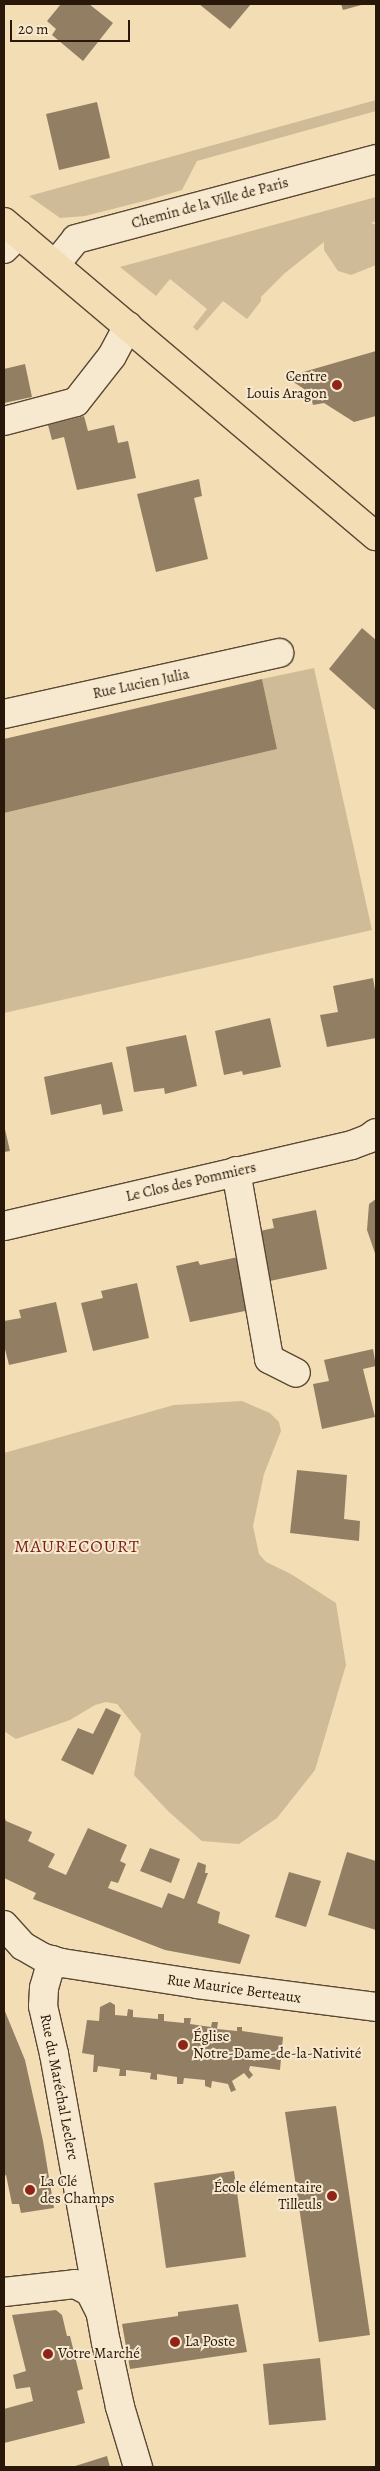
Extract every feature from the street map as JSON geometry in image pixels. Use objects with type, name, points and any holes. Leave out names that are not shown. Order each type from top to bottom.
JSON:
[{"type":"main road","points":[[9,235],[55,265],[376,536]]},
{"type":"street","name":"Chemin de la Ville de Paris","points":[[55,265],[76,239],[376,159]]},
{"type":"street","points":[[4,421],[76,402],[112,356],[128,326]]},
{"type":"street","name":"Rue Lucien Julia","points":[[4,714],[279,653]]},
{"type":"street","name":"Le Clos des Pommiers","points":[[4,1226],[352,1145],[368,1139],[376,1133]]},
{"type":"street","points":[[236,1171],[269,1359],[296,1373]]},
{"type":"street","name":"Rue Maurice Berteaux","points":[[4,1926],[23,1946],[52,1960],[92,1969],[376,2007]]},
{"type":"street","name":"Rue du Maréchal Leclerc","points":[[52,1960],[44,1988],[43,2006],[54,2054],[100,2312],[120,2407],[138,2467]]},
{"type":"street","name":"Rue du Maréchal Leclerc","points":[[63,2285],[78,2276],[85,2268],[88,2244]]},
{"type":"street","points":[[4,2292],[75,2284],[86,2288],[100,2312]]},
{"type":"shaded area","points":[[376,100],[376,111],[197,161],[182,190],[148,200],[85,216],[60,218],[29,196]]},
{"type":"shaded area","points":[[376,197],[376,221],[371,223],[376,225],[376,265],[351,275],[338,271],[324,250],[324,242],[285,273],[261,297],[261,301],[247,319],[223,301],[197,331],[193,327],[207,309],[170,279],[156,296],[120,267]]},
{"type":"shaded area","points":[[314,668],[372,930],[4,1013],[4,813],[277,749],[262,679]]},
{"type":"shaded area","points":[[242,1401],[270,1413],[279,1422],[281,1431],[264,1474],[253,1526],[259,1554],[266,1562],[291,1574],[336,1603],[346,1665],[315,1770],[277,1818],[239,1844],[202,1841],[169,1812],[134,1775],[141,1734],[117,1704],[106,1702],[95,1705],[70,1720],[16,1739],[4,1731],[4,1453],[174,1405]]},
{"type":"building","points":[[61,4],[89,4],[113,23],[83,61],[52,35],[56,29],[47,21]]},
{"type":"building","points":[[199,4],[251,4],[230,29]]},
{"type":"building","points":[[341,4],[365,4],[343,10]]},
{"type":"building","points":[[97,102],[110,158],[59,170],[46,114]]},
{"type":"building","name":"Centre Louis Aragon","points":[[376,351],[376,416],[354,422],[324,403],[313,405],[310,393],[286,377]]},
{"type":"building","points":[[25,364],[32,397],[4,403],[4,369]]},
{"type":"building","points":[[84,416],[88,431],[114,425],[118,443],[128,441],[136,478],[77,490],[64,437],[52,440],[48,425]]},
{"type":"building","points":[[199,479],[202,496],[194,498],[208,559],[156,572],[137,494]]},
{"type":"building","points":[[362,628],[376,640],[376,711],[329,669]]},
{"type":"building","points":[[262,679],[277,749],[4,813],[4,739]]},
{"type":"building","points":[[373,978],[376,996],[376,1038],[327,1047],[320,1015],[338,1012],[333,986]]},
{"type":"building","points":[[270,1018],[281,1067],[243,1075],[242,1071],[224,1075],[215,1031]]},
{"type":"building","points":[[186,1035],[197,1086],[165,1094],[164,1088],[134,1092],[126,1047]]},
{"type":"building","points":[[112,1062],[123,1111],[103,1115],[101,1104],[51,1115],[44,1077]]},
{"type":"building","points":[[4,1125],[10,1151],[4,1152]]},
{"type":"building","points":[[376,1199],[376,1256],[367,1230],[369,1204]]},
{"type":"building","points":[[316,1210],[327,1269],[265,1282],[255,1232],[274,1228],[272,1219]]},
{"type":"building","points":[[238,1257],[250,1310],[190,1322],[176,1266],[198,1261],[200,1265]]},
{"type":"building","points":[[137,1283],[149,1338],[93,1351],[81,1303],[103,1298],[101,1291]]},
{"type":"building","points":[[56,1302],[67,1352],[9,1365],[4,1345],[4,1321],[21,1318],[19,1310]]},
{"type":"building","points":[[373,1349],[376,1366],[363,1369],[375,1417],[322,1429],[313,1384],[329,1381],[324,1360]]},
{"type":"building","points":[[297,1470],[347,1475],[344,1519],[360,1521],[359,1541],[290,1533]]},
{"type":"building","points":[[106,1708],[121,1715],[93,1775],[61,1760],[78,1728],[93,1734]]},
{"type":"building","points":[[4,1816],[6,1821],[32,1832],[28,1841],[55,1854],[48,1867],[66,1875],[88,1828],[127,1845],[120,1861],[126,1864],[118,1883],[111,1881],[108,1888],[162,1908],[168,1893],[184,1899],[198,1862],[206,1865],[205,1873],[208,1873],[197,1903],[220,1912],[218,1923],[250,1935],[240,1964],[165,1950],[33,1899],[36,1893],[4,1878]]},
{"type":"building","points":[[150,1848],[180,1859],[171,1883],[140,1871]]},
{"type":"building","points":[[347,1852],[376,1861],[376,1930],[328,1915]]},
{"type":"building","points":[[289,1872],[321,1881],[306,1927],[275,1917]]},
{"type":"building","name":"Église Notre-Dame-de-la-Nativité","points":[[110,2002],[115,2005],[115,2015],[127,2016],[128,2009],[133,2010],[133,2017],[158,2019],[158,2014],[164,2014],[164,2021],[184,2023],[184,2018],[191,2018],[190,2024],[211,2027],[212,2022],[218,2022],[217,2029],[237,2031],[237,2027],[242,2027],[242,2031],[283,2037],[280,2070],[250,2066],[249,2070],[253,2075],[249,2079],[244,2073],[232,2081],[236,2090],[231,2092],[228,2084],[212,2081],[211,2088],[205,2086],[205,2080],[184,2078],[183,2084],[177,2084],[177,2077],[157,2074],[157,2080],[150,2079],[151,2073],[126,2070],[126,2076],[119,2076],[120,2069],[98,2066],[97,2072],[93,2072],[94,2055],[82,2053],[87,2020],[99,2021],[100,2007]]},
{"type":"building","points":[[4,2009],[25,2060],[43,2141],[54,2208],[21,2213],[19,2204],[12,2204],[6,2175],[4,2176]]},
{"type":"building","points":[[336,2106],[370,2335],[319,2342],[285,2112]]},
{"type":"building","points":[[234,2171],[246,2257],[166,2268],[154,2183]]},
{"type":"building","points":[[238,2304],[247,2352],[130,2369],[122,2324],[178,2316],[178,2312]]},
{"type":"building","name":"Votre Marché","points":[[56,2310],[62,2315],[67,2336],[70,2336],[83,2389],[77,2391],[85,2423],[4,2443],[4,2409],[33,2401],[30,2387],[16,2389],[13,2375],[26,2371],[12,2315]]},
{"type":"building","points":[[320,2358],[326,2420],[269,2425],[263,2364]]},
{"type":"building","points":[[107,2456],[110,2467],[72,2467]]},
{"type":"place","name":"Centre Louis Aragon","points":[[337,385]]},
{"type":"place","name":"Église Notre-Dame-de-la-Nativité","points":[[183,2045]]},
{"type":"place","name":"La Clé des Champs","points":[[30,2190]]},
{"type":"place","name":"École élémentaire Tilleuls","points":[[332,2196]]},
{"type":"place","name":"La Poste","points":[[175,2342]]},
{"type":"place","name":"Votre Marché","points":[[48,2354]]},
{"type":"district","name":"MAURECOURT","points":[[77,1546]]}]
